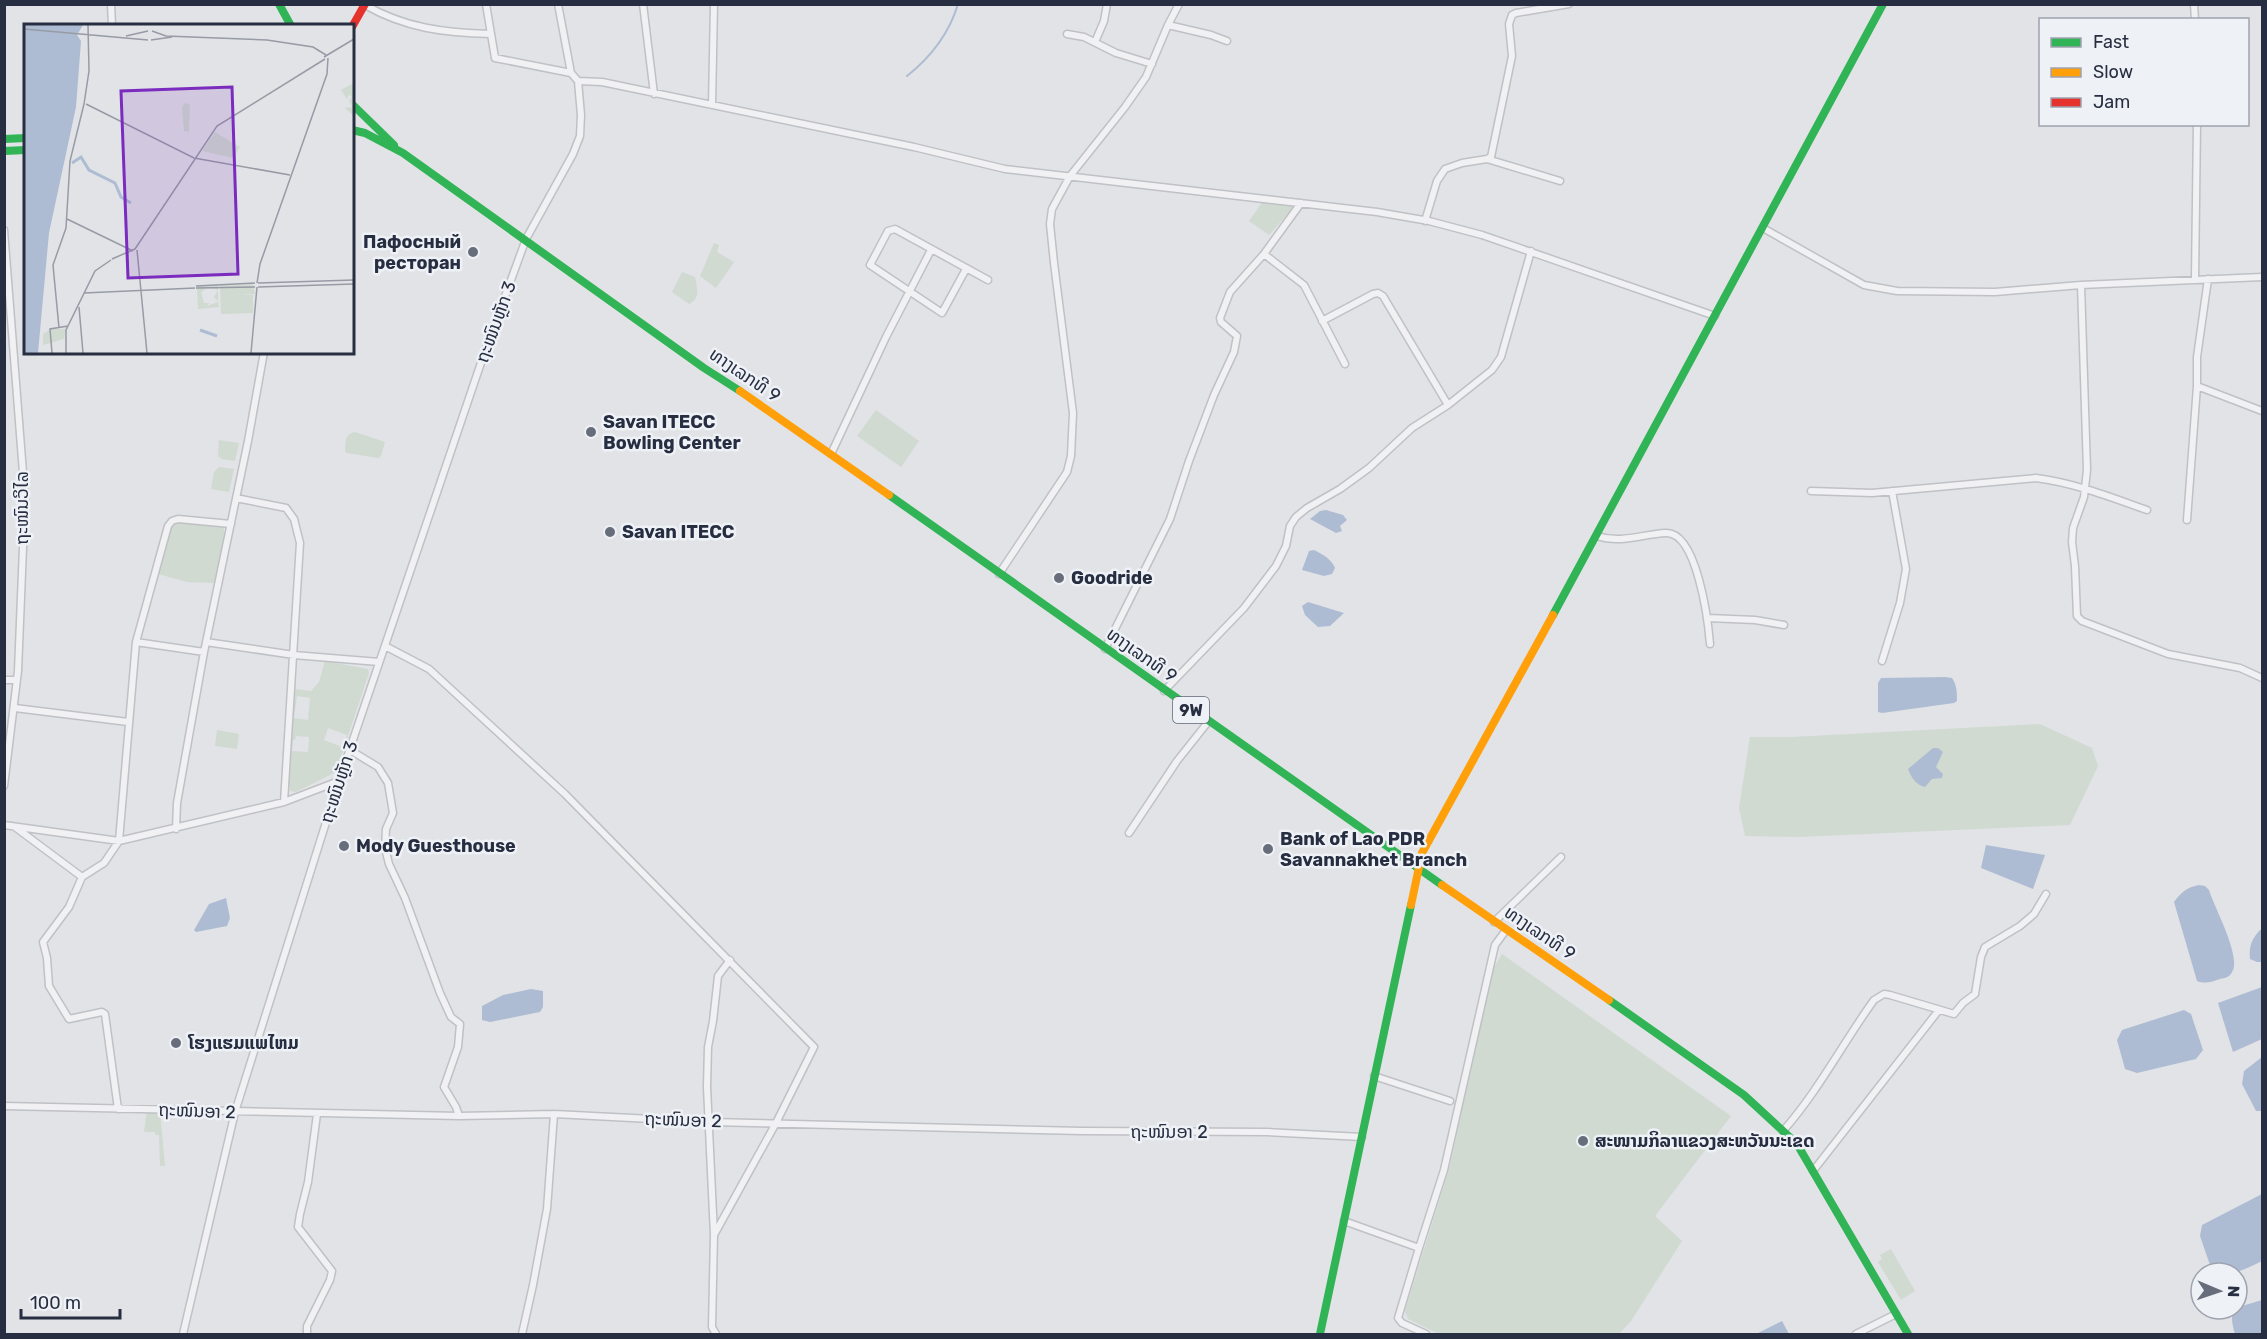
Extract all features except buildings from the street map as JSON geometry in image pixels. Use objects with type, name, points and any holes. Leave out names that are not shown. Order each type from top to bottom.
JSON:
[{"type":"main road","points":[[272,4],[287,24]]},
{"type":"main road","points":[[279,4],[288,24]]},
{"type":"main road","points":[[1320,1335],[1422,853],[1597,536],[1883,4]]},
{"type":"main road","points":[[354,24],[365,5]]},
{"type":"main road","name":"ທາງເລກທີ 9","points":[[354,106],[402,153]]},
{"type":"main road","name":"ທາງເລກທີ 9","points":[[354,130],[364,133],[402,153],[526,239],[704,368],[756,401],[1208,722],[1744,1095],[1797,1144],[1908,1335]]},
{"type":"main road","points":[[4,139],[24,138]]},
{"type":"main road","points":[[4,151],[24,150]]},
{"type":"street","points":[[111,4],[112,24]]},
{"type":"street","points":[[486,4],[495,58],[500,61],[571,73]]},
{"type":"street","points":[[558,4],[571,73],[578,81],[602,82],[914,147],[1005,170],[1377,212],[1425,220],[1531,251],[1715,316]]},
{"type":"street","points":[[643,4],[654,93]]},
{"type":"street","points":[[712,105],[714,4]]},
{"type":"street","points":[[1095,42],[1104,21],[1107,4]]},
{"type":"street","points":[[999,574],[1067,472],[1071,456],[1072,414],[1050,224],[1052,209],[1070,176],[1125,106],[1152,64],[1179,4]]},
{"type":"street","points":[[1487,159],[1491,157],[1512,56],[1509,24],[1512,15],[1516,12],[1569,4]]},
{"type":"street","points":[[365,5],[407,25],[461,34],[491,34]]},
{"type":"street","points":[[1168,25],[1227,41]]},
{"type":"street","points":[[1067,34],[1084,37],[1116,53],[1152,64]]},
{"type":"street","name":"ຖະໜົນຫຼັກ 3","points":[[183,1335],[235,1112],[339,781],[482,359],[526,239],[573,154],[580,136],[578,81]]},
{"type":"street","points":[[2195,279],[2197,126]]},
{"type":"street","points":[[1425,220],[1437,181],[1445,169],[1462,163],[1487,159],[1560,181]]},
{"type":"street","points":[[1105,649],[1170,519],[1214,395],[1234,352],[1237,336],[1221,322],[1220,318],[1230,292],[1264,254],[1301,203]]},
{"type":"street","points":[[1763,228],[1864,285],[1897,291],[1995,292],[2080,285],[2262,277]]},
{"type":"street","points":[[966,269],[942,313],[870,265],[888,231],[895,229],[988,280]]},
{"type":"street","name":"ຖະໜົນວິໄລ","points":[[4,230],[7,302],[25,498],[15,708],[4,786]]},
{"type":"street","points":[[831,454],[931,250]]},
{"type":"street","points":[[1164,690],[1237,615],[1276,566],[1286,546],[1290,526],[1296,517],[1351,482],[1412,428],[1448,405],[1498,363],[1531,251]]},
{"type":"street","points":[[1264,254],[1304,285],[1345,364]]},
{"type":"street","points":[[2187,520],[2197,357],[2208,279]]},
{"type":"street","points":[[2080,285],[2087,470],[2086,488],[2073,528],[2072,542],[2077,616],[2082,621],[2168,654],[2240,668],[2262,678]]},
{"type":"street","points":[[1322,321],[1373,294],[1378,293],[1383,296],[1448,405]]},
{"type":"street","points":[[176,829],[177,803],[204,652],[264,354]]},
{"type":"street","points":[[2197,386],[2262,411]]},
{"type":"street","points":[[1811,491],[1872,493],[2036,478],[2086,488],[2148,510]]},
{"type":"street","points":[[1882,661],[1900,603],[1906,569],[1892,491]]},
{"type":"street","points":[[236,498],[286,508],[294,519],[300,543],[284,802]]},
{"type":"street","points":[[118,1109],[105,1014],[102,1012],[69,1019],[57,1002],[48,981],[47,958],[43,942],[69,907],[82,877],[104,863],[119,842],[136,642],[168,526],[172,521],[178,519],[231,524]]},
{"type":"street","points":[[1597,536],[1628,540],[1666,533],[1675,534],[1689,549],[1708,618],[1710,644]]},
{"type":"street","points":[[1708,618],[1755,620],[1784,625]]},
{"type":"street","points":[[136,642],[204,652]]},
{"type":"street","points":[[206,642],[294,655],[379,662]]},
{"type":"street","points":[[385,646],[429,669],[565,794],[814,1047],[776,1123],[714,1235]]},
{"type":"street","points":[[4,680],[17,680]]},
{"type":"street","points":[[15,708],[128,722]]},
{"type":"street","points":[[1129,833],[1177,761],[1208,722]]},
{"type":"street","points":[[350,750],[378,767],[388,783],[393,813],[386,829],[385,848],[389,864],[405,898],[440,993],[451,1017],[460,1024],[458,1047],[444,1086],[459,1116]]},
{"type":"street","points":[[4,825],[119,842],[284,802],[339,781]]},
{"type":"street","points":[[15,827],[82,877]]},
{"type":"street","points":[[1494,922],[1561,857]]},
{"type":"street","points":[[1783,1131],[1805,1105],[1834,1064],[1861,1019],[1880,996],[1890,995],[1954,1014],[1963,1003],[1973,997],[1984,947],[2019,927],[2034,914],[2046,894]]},
{"type":"street","points":[[1426,1335],[1402,1323],[1398,1318],[1444,1170],[1495,945],[1506,930]]},
{"type":"street","points":[[716,1335],[712,1327],[714,1235],[708,1047],[718,976],[730,960]]},
{"type":"street","points":[[1813,1171],[1939,1010]]},
{"type":"street","points":[[1374,1076],[1450,1101]]},
{"type":"street","name":"ຖະໜົນອາ 2","points":[[4,1106],[317,1114],[459,1116],[554,1114],[710,1122],[1082,1131],[1267,1132],[1362,1137]]},
{"type":"street","points":[[307,1335],[308,1326],[332,1271],[298,1227],[309,1182],[317,1114]]},
{"type":"street","points":[[522,1335],[548,1200],[554,1114]]},
{"type":"street","points":[[1344,1221],[1419,1248]]},
{"type":"street","points":[[1856,1335],[1896,1314]]},
{"type":"shaded area","points":[[1263,201],[1293,203],[1293,208],[1269,235],[1249,221]]},
{"type":"shaded area","points":[[714,243],[719,245],[717,252],[734,262],[716,288],[700,276]]},
{"type":"shaded area","points":[[682,272],[695,277],[697,296],[689,304],[672,292]]},
{"type":"shaded area","points":[[876,410],[919,441],[901,467],[857,436]]},
{"type":"shaded area","points":[[355,432],[385,442],[381,456],[378,458],[347,453],[345,451],[346,439]]},
{"type":"shaded area","points":[[219,440],[239,443],[235,461],[218,456]]},
{"type":"shaded area","points":[[219,467],[234,469],[229,492],[211,489],[214,472]]},
{"type":"shaded area","points":[[178,521],[224,527],[224,544],[214,583],[187,582],[158,574],[170,528]]},
{"type":"shaded area","points":[[325,661],[368,669],[369,673],[336,772],[296,792],[290,791],[294,689],[311,691],[319,682]],"holes":[[[297,696],[310,698],[308,720],[294,718]],[[328,728],[347,735],[342,747],[324,740]],[[296,736],[309,737],[308,752],[292,751],[293,740]]]},
{"type":"shaded area","points":[[2040,724],[2092,748],[2098,766],[2070,825],[1798,837],[1745,836],[1739,808],[1750,737],[1792,737]]},
{"type":"shaded area","points":[[217,730],[239,734],[237,749],[215,746]]},
{"type":"shaded area","name":"ສະໜາມກິລາແຂວງສະຫວັນນະເຂດ","points":[[1502,954],[1731,1116],[1655,1216],[1682,1241],[1631,1321],[1619,1334],[1439,1334],[1408,1319],[1405,1311],[1450,1166],[1490,974]]},
{"type":"shaded area","points":[[147,1110],[160,1111],[165,1166],[160,1166],[159,1135],[155,1135],[155,1132],[144,1132]]},
{"type":"shaded area","points":[[1891,1249],[1915,1291],[1901,1300],[1878,1262],[1882,1259],[1880,1255]]},
{"type":"water","points":[[1326,510],[1343,515],[1347,520],[1340,526],[1342,531],[1336,533],[1310,519],[1320,511]]},
{"type":"water","points":[[1314,550],[1331,562],[1335,568],[1332,574],[1324,576],[1302,570],[1309,551]]},
{"type":"water","points":[[1308,602],[1344,613],[1330,626],[1318,627],[1305,615],[1302,606]]},
{"type":"water","points":[[1881,678],[1952,678],[1955,683],[1957,701],[1954,703],[1878,712],[1878,683]]},
{"type":"water","points":[[1933,748],[1938,748],[1943,752],[1936,767],[1943,774],[1942,778],[1932,779],[1925,787],[1914,780],[1908,769]]},
{"type":"water","points":[[1986,845],[2045,855],[2033,889],[1981,868]]},
{"type":"water","points":[[2199,885],[2209,890],[2230,944],[2234,965],[2230,975],[2208,982],[2197,981],[2174,902],[2179,895]]},
{"type":"water","points":[[226,898],[230,918],[227,926],[196,932],[194,930],[209,904]]},
{"type":"water","points":[[2262,930],[2262,962],[2257,962],[2250,959],[2250,950],[2251,943]]},
{"type":"water","points":[[2262,987],[2262,1039],[2233,1052],[2218,1003]]},
{"type":"water","points":[[531,989],[543,991],[543,1007],[540,1012],[490,1022],[482,1020],[482,1006],[503,995]]},
{"type":"water","points":[[2184,1010],[2191,1014],[2203,1050],[2196,1059],[2137,1073],[2125,1069],[2117,1040],[2122,1030]]},
{"type":"water","points":[[2262,1057],[2262,1111],[2256,1111],[2242,1084],[2244,1071]]},
{"type":"water","points":[[2262,1194],[2262,1261],[2249,1267],[2249,1261],[2209,1261],[2200,1236],[2202,1225]]},
{"type":"water","points":[[2262,1300],[2262,1334],[2235,1334],[2232,1321],[2249,1321],[2249,1304]]},
{"type":"water","points":[[1782,1321],[1789,1334],[1756,1334]]},
{"type":"waterway","points":[[907,76],[938,44],[950,25],[958,4]]},
{"type":"traffic: fast","points":[[279,4],[290,24]]},
{"type":"traffic: fast","points":[[1553,615],[1883,4]]},
{"type":"traffic: fast","points":[[354,106],[394,145]]},
{"type":"traffic: fast","points":[[354,130],[365,133],[403,153],[704,368],[740,391]]},
{"type":"traffic: fast","points":[[4,139],[24,138]]},
{"type":"traffic: fast","points":[[4,151],[24,150]]},
{"type":"traffic: fast","points":[[889,495],[1442,885]]},
{"type":"traffic: fast","points":[[1320,1334],[1411,905]]},
{"type":"traffic: fast","points":[[1609,1000],[1744,1095],[1797,1144],[1908,1334]]},
{"type":"traffic: slow","points":[[740,391],[889,495]]},
{"type":"traffic: slow","points":[[1411,905],[1422,853],[1553,615]]},
{"type":"traffic: slow","points":[[1442,885],[1609,1000]]},
{"type":"traffic: jam","points":[[354,24],[365,4]]},
{"type":"place","name":"Пафосный ресторан","points":[[473,252]]},
{"type":"place","name":"Savan ITECC Bowling Center","points":[[591,432]]},
{"type":"place","name":"Savan ITECC","points":[[610,532]]},
{"type":"place","name":"Goodride","points":[[1059,578]]},
{"type":"place","name":"Mody Guesthouse","points":[[344,846]]},
{"type":"place","name":"Bank of Lao PDR Savannakhet Branch","points":[[1268,849]]},
{"type":"place","name":"ໂຮງແຮມແພໄຫມ","points":[[176,1043]]},
{"type":"place","name":"ສະໜາມກິລາແຂວງສະຫວັນນະເຂດ","points":[[1583,1141]]}]
